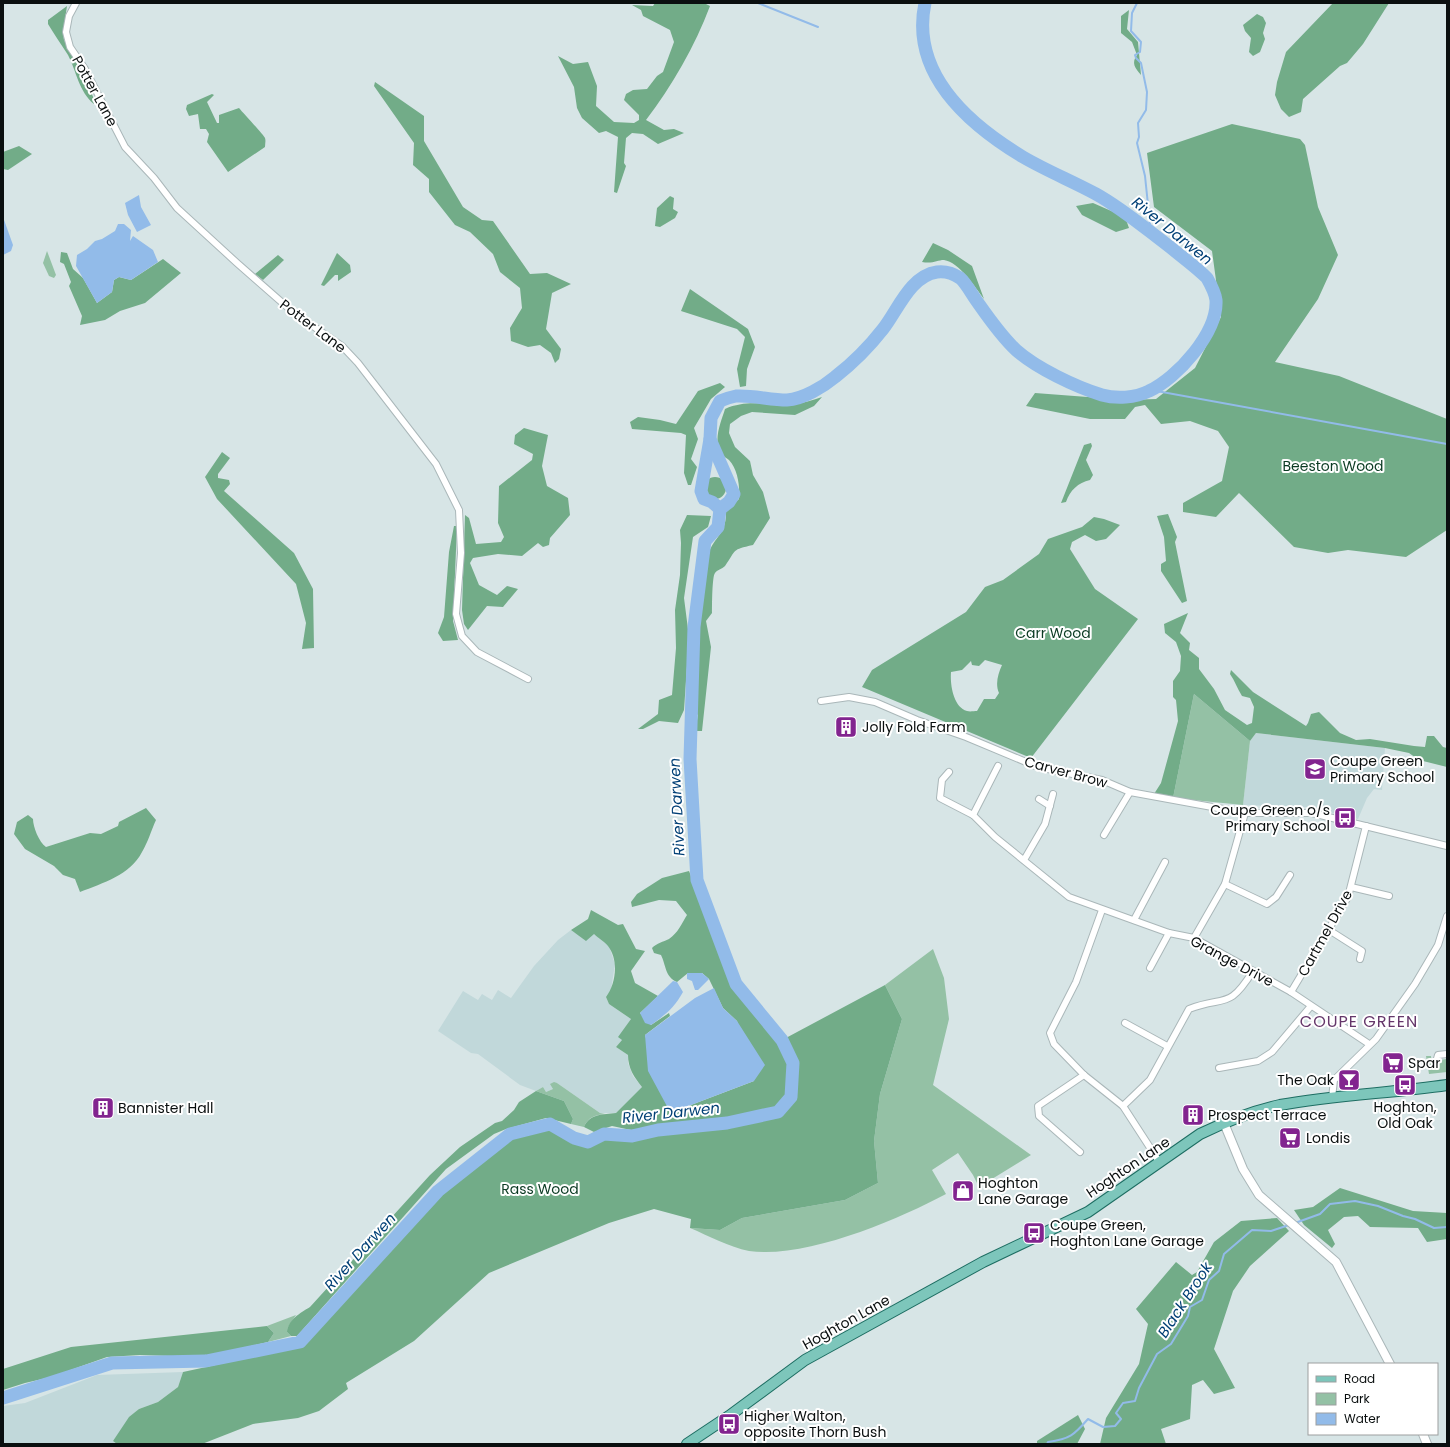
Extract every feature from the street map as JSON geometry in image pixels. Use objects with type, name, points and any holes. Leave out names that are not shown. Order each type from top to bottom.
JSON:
[{"type":"main road","name":"Hoghton Lane","points":[[687,1444],[729,1416],[805,1360],[984,1262],[1088,1212],[1200,1134],[1224,1123],[1280,1106],[1332,1098],[1447,1085]]},
{"type":"street","name":"Potter Lane","points":[[76,3],[69,16],[66,32],[70,47],[85,69],[125,147],[154,178],[178,208],[236,263],[294,313],[342,346],[362,369],[436,464],[451,489],[459,510],[461,553],[456,614],[462,636],[477,652],[528,679]]},
{"type":"street","name":"Carver Brow","points":[[821,701],[857,697],[875,702],[1038,767],[1102,780],[1130,792]]},
{"type":"street","points":[[974,815],[998,766]]},
{"type":"street","name":"Grange Drive","points":[[949,772],[942,780],[940,798],[974,815],[994,837],[1069,897],[1169,933],[1194,938],[1291,992],[1369,1044]]},
{"type":"street","points":[[1104,835],[1130,792],[1245,813],[1312,813],[1447,846]]},
{"type":"street","points":[[1024,860],[1045,824],[1054,794]]},
{"type":"street","points":[[1039,799],[1050,806]]},
{"type":"street","points":[[1194,938],[1225,884],[1245,813]]},
{"type":"street","name":"Cartmel Drive","points":[[1291,992],[1348,897],[1366,826]]},
{"type":"street","points":[[1134,920],[1165,862]]},
{"type":"street","points":[[1225,884],[1267,904],[1276,897],[1290,875]]},
{"type":"street","points":[[1351,886],[1389,896]]},
{"type":"street","points":[[1102,910],[1076,982],[1050,1033],[1054,1044],[1084,1075],[1123,1106],[1160,1163]]},
{"type":"street","points":[[1332,1098],[1334,1080],[1390,1020],[1415,984],[1438,945],[1447,916]]},
{"type":"street","points":[[1329,930],[1362,951],[1360,959]]},
{"type":"street","points":[[1150,968],[1169,933]]},
{"type":"street","points":[[1123,1106],[1150,1080],[1167,1046],[1189,1009],[1199,1005],[1228,1000],[1236,995],[1253,971]]},
{"type":"street","points":[[1219,1068],[1258,1061],[1272,1052],[1311,1006]]},
{"type":"street","points":[[1125,1023],[1167,1046]]},
{"type":"street","points":[[1436,1062],[1438,1055],[1447,1054]]},
{"type":"street","points":[[1080,1152],[1039,1116],[1037,1110],[1038,1106],[1084,1075]]},
{"type":"street","points":[[1224,1123],[1243,1169],[1259,1195],[1336,1262],[1389,1363]]},
{"type":"shaded area","name":"Coupe Green Primary School","points":[[1256,733],[1385,748],[1382,790],[1374,789],[1367,798],[1358,819],[1307,807],[1243,805],[1250,741]]},
{"type":"shaded area","points":[[571,930],[577,934],[594,934],[609,946],[615,964],[611,990],[606,997],[609,1004],[631,1019],[619,1037],[622,1040],[616,1047],[628,1055],[628,1063],[633,1076],[642,1087],[616,1113],[600,1113],[557,1083],[551,1084],[553,1089],[546,1092],[543,1087],[536,1091],[520,1085],[478,1054],[471,1053],[438,1031],[463,991],[478,1000],[482,994],[492,1000],[498,990],[511,998],[534,966],[558,940]]},
{"type":"shaded area","points":[[183,1372],[178,1387],[158,1402],[139,1409],[113,1441],[117,1444],[3,1444],[3,1406],[25,1403],[97,1375]]},
{"type":"green space","points":[[655,3],[704,3],[710,6],[690,51],[665,93],[646,120],[664,130],[674,129],[684,133],[658,144],[643,134],[632,133],[626,138],[624,163],[626,166],[617,193],[614,192],[618,137],[606,131],[599,133],[582,118],[577,108],[574,87],[558,56],[573,64],[588,62],[597,86],[596,106],[614,122],[634,123],[639,120],[639,115],[624,100],[626,94],[633,90],[647,89],[657,76],[663,72],[674,42],[670,30],[643,16],[641,10],[632,5],[653,6]]},
{"type":"green space","points":[[1333,3],[1389,3],[1363,44],[1347,63],[1340,66],[1303,99],[1301,112],[1289,117],[1281,109],[1275,95],[1277,82],[1286,52]]},
{"type":"green space","points":[[67,6],[63,32],[64,40],[82,72],[94,99],[94,104],[81,87],[68,55],[48,24],[48,20]]},
{"type":"green space","points":[[1129,10],[1127,29],[1138,42],[1141,75],[1134,65],[1137,55],[1132,42],[1121,33],[1121,16]]},
{"type":"green space","points":[[1257,14],[1263,17],[1266,23],[1263,33],[1265,39],[1260,52],[1253,56],[1249,52],[1251,38],[1245,31],[1243,25]]},
{"type":"green space","points":[[375,82],[424,116],[424,141],[463,207],[482,220],[493,221],[530,274],[547,273],[571,284],[552,293],[546,329],[561,349],[559,359],[555,363],[551,353],[540,345],[528,347],[511,341],[510,328],[522,308],[520,288],[500,272],[493,254],[470,232],[455,225],[429,192],[429,179],[413,165],[414,143],[374,86]]},
{"type":"green space","points":[[212,94],[214,95],[207,102],[217,123],[219,123],[219,115],[239,108],[265,139],[265,147],[228,172],[207,142],[209,134],[206,129],[200,129],[198,114],[189,116],[186,109],[187,105]]},
{"type":"green space","name":"Beeston Wood","points":[[1232,124],[1300,139],[1305,145],[1318,207],[1338,255],[1318,299],[1275,362],[1339,376],[1447,419],[1447,530],[1406,557],[1348,550],[1328,553],[1294,547],[1239,493],[1216,517],[1183,512],[1183,503],[1222,481],[1229,447],[1218,431],[1190,421],[1161,424],[1145,405],[1135,407],[1125,419],[1090,419],[1026,406],[1035,393],[1127,400],[1156,399],[1195,368],[1221,317],[1212,251],[1154,207],[1147,153]]},
{"type":"green space","points":[[19,146],[32,154],[8,170],[3,169],[3,152]]},
{"type":"green space","points":[[670,196],[674,198],[673,209],[678,212],[675,218],[660,227],[655,226],[657,208]]},
{"type":"green space","points":[[1093,203],[1125,217],[1129,228],[1116,232],[1082,215],[1076,206]]},
{"type":"green space","points":[[933,243],[948,250],[972,266],[984,299],[961,270],[950,262],[944,260],[929,263],[922,262]]},
{"type":"green space","points":[[47,251],[56,275],[54,278],[49,276],[43,263]]},
{"type":"green space","points":[[61,252],[67,253],[73,269],[83,278],[97,303],[112,292],[114,280],[119,277],[131,280],[163,259],[181,273],[145,303],[120,311],[105,320],[80,325],[82,316],[69,286],[71,282],[64,264],[60,262]]},
{"type":"green space","points":[[337,253],[350,265],[351,272],[338,281],[338,275],[335,275],[324,286],[321,285]]},
{"type":"green space","points":[[278,255],[284,260],[263,280],[255,274]]},
{"type":"green space","points":[[690,289],[748,329],[755,347],[747,369],[746,386],[740,387],[737,369],[745,337],[737,329],[681,311]]},
{"type":"green space","points":[[720,383],[725,387],[711,399],[694,428],[698,439],[691,459],[697,467],[691,485],[688,485],[684,473],[686,435],[681,433],[632,429],[630,422],[638,417],[676,424],[698,391]]},
{"type":"green space","points":[[822,397],[814,406],[795,415],[752,412],[741,416],[730,424],[729,433],[735,447],[750,461],[753,475],[763,492],[770,518],[753,545],[735,551],[725,566],[714,575],[712,613],[706,621],[711,647],[702,731],[695,731],[698,715],[695,712],[698,634],[708,556],[724,526],[726,511],[739,499],[739,484],[736,473],[732,464],[722,454],[718,444],[718,432],[725,409],[751,403],[785,405],[794,404]]},
{"type":"green space","points":[[524,428],[548,435],[542,466],[547,486],[568,498],[570,515],[550,538],[549,545],[543,547],[538,543],[522,556],[498,554],[473,558],[470,563],[479,585],[497,595],[507,586],[518,589],[503,607],[487,606],[468,630],[464,624],[462,610],[465,515],[469,518],[476,544],[501,542],[504,537],[498,523],[499,486],[532,460],[533,454],[514,444],[515,435]]},
{"type":"green space","points":[[1091,443],[1092,446],[1086,460],[1093,475],[1090,480],[1075,488],[1066,502],[1061,503],[1084,445]]},
{"type":"green space","points":[[222,452],[230,458],[218,474],[218,478],[229,480],[230,484],[224,491],[294,553],[313,589],[314,648],[302,649],[306,623],[296,584],[217,499],[205,477]]},
{"type":"green space","points":[[715,477],[723,480],[726,488],[723,496],[715,499],[707,496],[704,488],[707,480]]},
{"type":"green space","points":[[1168,514],[1177,537],[1175,542],[1187,601],[1182,603],[1161,571],[1161,564],[1166,561],[1164,537],[1157,516]]},
{"type":"green space","points":[[687,515],[711,516],[708,527],[693,537],[684,598],[689,637],[684,710],[678,723],[659,721],[643,729],[638,729],[658,714],[659,700],[672,695],[676,648],[675,610],[680,575],[680,530]]},
{"type":"green space","name":"Carr Wood","points":[[1094,517],[1120,525],[1106,539],[1096,541],[1085,535],[1072,542],[1070,549],[1095,589],[1138,619],[1031,758],[862,687],[872,670],[966,612],[985,587],[1003,580],[1039,554],[1048,539],[1082,527]],"holes":[[[985,660],[1002,665],[999,672],[997,686],[999,693],[995,699],[984,699],[977,711],[967,711],[962,709],[958,705],[953,694],[951,672],[962,670],[971,661],[972,665],[979,666]]]},
{"type":"green space","points":[[454,526],[457,526],[453,621],[458,640],[443,641],[438,633],[444,617],[449,552]]},
{"type":"green space","points":[[1188,613],[1180,633],[1190,643],[1189,650],[1199,658],[1199,669],[1214,689],[1225,710],[1247,725],[1252,723],[1254,707],[1250,698],[1242,696],[1230,674],[1231,670],[1253,692],[1306,726],[1311,714],[1319,712],[1340,733],[1356,740],[1370,739],[1425,747],[1427,736],[1434,736],[1443,747],[1447,748],[1447,767],[1419,760],[1409,753],[1385,748],[1256,733],[1250,741],[1194,694],[1173,798],[1154,794],[1161,783],[1178,721],[1176,700],[1173,697],[1173,681],[1180,671],[1181,656],[1176,642],[1165,633],[1164,624]]},
{"type":"green space","points":[[1194,694],[1250,741],[1243,805],[1173,798]]},
{"type":"green space","points":[[146,808],[156,820],[146,844],[137,860],[130,867],[115,877],[80,892],[75,879],[63,875],[54,866],[25,849],[14,834],[17,822],[28,815],[33,819],[37,834],[43,845],[46,847],[90,833],[101,834],[118,826],[119,822]]},
{"type":"green space","points":[[689,871],[735,989],[780,1042],[790,1065],[788,1095],[776,1109],[726,1121],[631,1130],[612,1126],[594,1132],[584,1127],[590,1119],[597,1116],[616,1113],[642,1087],[632,1072],[628,1055],[616,1047],[622,1040],[618,1037],[631,1019],[609,1004],[606,997],[614,979],[614,958],[607,944],[594,934],[586,941],[571,930],[588,919],[591,910],[618,925],[623,924],[636,949],[645,951],[631,971],[635,983],[658,996],[640,1013],[651,1025],[669,1013],[670,1016],[645,1035],[669,1110],[683,1108],[754,1081],[737,1021],[723,1008],[709,979],[702,973],[688,973],[677,982],[668,974],[661,955],[654,953],[652,948],[672,937],[680,928],[687,915],[676,901],[659,900],[632,907],[631,902],[637,894],[662,878]]},
{"type":"green space","points":[[933,949],[944,978],[949,1019],[933,1085],[1031,1155],[979,1187],[973,1175],[958,1153],[932,1170],[946,1194],[877,1226],[823,1243],[797,1249],[772,1252],[749,1251],[727,1244],[690,1228],[720,1230],[742,1218],[845,1200],[878,1183],[874,1141],[880,1094],[902,1019],[885,985]]},
{"type":"green space","name":"Rass Wood","points":[[885,985],[902,1019],[880,1094],[874,1141],[878,1183],[845,1200],[742,1218],[720,1230],[690,1228],[691,1219],[654,1209],[609,1223],[489,1273],[414,1341],[346,1383],[348,1389],[319,1411],[298,1418],[253,1424],[202,1444],[117,1444],[113,1441],[129,1417],[139,1409],[158,1402],[178,1387],[183,1372],[303,1346],[441,1194],[512,1137],[550,1127],[571,1140],[588,1143],[604,1137],[632,1139],[659,1132],[727,1126],[779,1114],[794,1099],[795,1063],[784,1039]]},
{"type":"green space","points":[[1426,1056],[1431,1056],[1432,1067],[1438,1066],[1439,1060],[1447,1059],[1447,1072],[1429,1074]]},
{"type":"green space","points":[[554,1082],[600,1113],[605,1114],[592,1117],[584,1127],[571,1124],[573,1119],[564,1101],[536,1091],[543,1087],[546,1092],[553,1089],[550,1084]]},
{"type":"green space","points":[[536,1091],[564,1101],[573,1119],[571,1124],[546,1118],[506,1129],[494,1134],[446,1169],[297,1336],[291,1336],[287,1332],[292,1320],[310,1307],[430,1175],[460,1147],[495,1123],[502,1121],[514,1110],[519,1102]]},
{"type":"green space","points":[[1340,1188],[1413,1211],[1447,1213],[1447,1239],[1427,1242],[1418,1228],[1370,1227],[1358,1216],[1344,1217],[1328,1230],[1335,1244],[1332,1248],[1304,1225],[1294,1210],[1313,1207]]},
{"type":"green space","points":[[1277,1218],[1289,1231],[1250,1266],[1233,1291],[1214,1349],[1235,1388],[1214,1394],[1203,1380],[1192,1385],[1190,1419],[1161,1429],[1166,1444],[1100,1444],[1106,1418],[1139,1364],[1148,1324],[1136,1309],[1176,1262],[1192,1275],[1197,1272],[1214,1242],[1241,1221]]},
{"type":"green space","points":[[296,1315],[288,1327],[287,1332],[291,1336],[268,1342],[274,1333],[267,1326]]},
{"type":"green space","points":[[267,1326],[274,1333],[268,1342],[205,1357],[140,1355],[107,1357],[51,1377],[3,1390],[3,1369],[71,1347]]},
{"type":"green space","points":[[1078,1415],[1085,1429],[1077,1444],[1037,1444],[1037,1441]]},
{"type":"water","points":[[139,195],[141,207],[151,225],[137,232],[128,215],[125,203]]},
{"type":"water","points":[[3,217],[13,245],[11,251],[3,255]]},
{"type":"water","points":[[118,224],[124,224],[131,230],[130,241],[133,236],[153,250],[158,262],[131,280],[119,277],[114,280],[112,292],[97,303],[76,266],[77,255],[87,249],[95,241],[102,239],[115,231]]},
{"type":"water","points":[[687,973],[702,973],[709,979],[698,990],[695,990],[692,981],[687,979]]},
{"type":"water","points":[[673,981],[677,982],[683,992],[680,998],[669,1011],[651,1025],[645,1023],[640,1013]]},
{"type":"water","points":[[714,988],[723,1008],[737,1021],[765,1065],[754,1081],[683,1108],[669,1110],[648,1071],[645,1035],[695,998]]},
{"type":"waterway","points":[[758,3],[818,27]]},
{"type":"waterway","name":"River Darwen","points":[[3,1398],[112,1363],[206,1361],[300,1342],[438,1191],[510,1134],[550,1124],[574,1138],[588,1142],[604,1134],[632,1136],[658,1130],[727,1123],[778,1112],[791,1097],[793,1063],[782,1040],[736,984],[697,880],[690,759],[694,627],[705,541],[718,527],[720,509],[729,502],[734,494],[710,439],[711,418],[720,401],[734,396],[787,400],[806,395],[819,388],[842,372],[866,348],[883,329],[906,295],[919,280],[937,272],[949,273],[960,278],[999,332],[1024,357],[1034,364],[1069,382],[1092,392],[1107,396],[1126,397],[1138,395],[1160,385],[1172,376],[1194,353],[1203,340],[1215,313],[1216,300],[1213,289],[1207,278],[1194,266],[1106,200],[1032,162],[1002,144],[982,129],[964,112],[948,94],[935,74],[926,52],[923,29],[925,3]]},
{"type":"waterway","points":[[1137,3],[1132,13],[1131,31],[1141,42],[1140,52],[1135,55],[1141,63],[1147,92],[1146,110],[1138,123],[1139,137],[1137,143],[1145,176],[1150,224]]},
{"type":"waterway","points":[[1151,390],[1447,444]]},
{"type":"waterway","name":"River Darwen","points":[[710,439],[701,491],[704,499],[712,502],[720,509]]},
{"type":"waterway","name":"Black Brook","points":[[1295,1223],[1320,1214],[1330,1204],[1355,1201],[1378,1206],[1415,1219],[1434,1228],[1447,1227]]},
{"type":"waterway","name":"Black Brook","points":[[1047,1444],[1048,1442],[1067,1438],[1075,1433],[1088,1419],[1103,1427],[1115,1426],[1121,1419],[1116,1413],[1123,1403],[1135,1401],[1139,1388],[1157,1354],[1171,1344],[1188,1316],[1190,1307],[1202,1300],[1209,1280],[1219,1271],[1224,1254],[1252,1230],[1271,1231],[1289,1225]]},
{"type":"place","name":"Jolly Fold Farm","points":[[846,727]]},
{"type":"place","name":"Coupe Green Primary School","points":[[1315,769]]},
{"type":"place","name":"Coupe Green o/s Primary School","points":[[1345,818]]},
{"type":"place","name":"Spar","points":[[1393,1063]]},
{"type":"place","name":"The Oak","points":[[1349,1080]]},
{"type":"place","name":"Hoghton, Old Oak","points":[[1405,1085]]},
{"type":"place","name":"Bannister Hall","points":[[103,1108]]},
{"type":"place","name":"Prospect Terrace","points":[[1193,1115]]},
{"type":"place","name":"Londis","points":[[1290,1138]]},
{"type":"place","name":"Hoghton Lane Garage","points":[[963,1191]]},
{"type":"place","name":"Coupe Green, Hoghton Lane Garage","points":[[1034,1233]]},
{"type":"place","name":"Higher Walton, opposite Thorn Bush","points":[[729,1424]]},
{"type":"district","name":"COUPE GREEN","points":[[1359,1021]]}]
